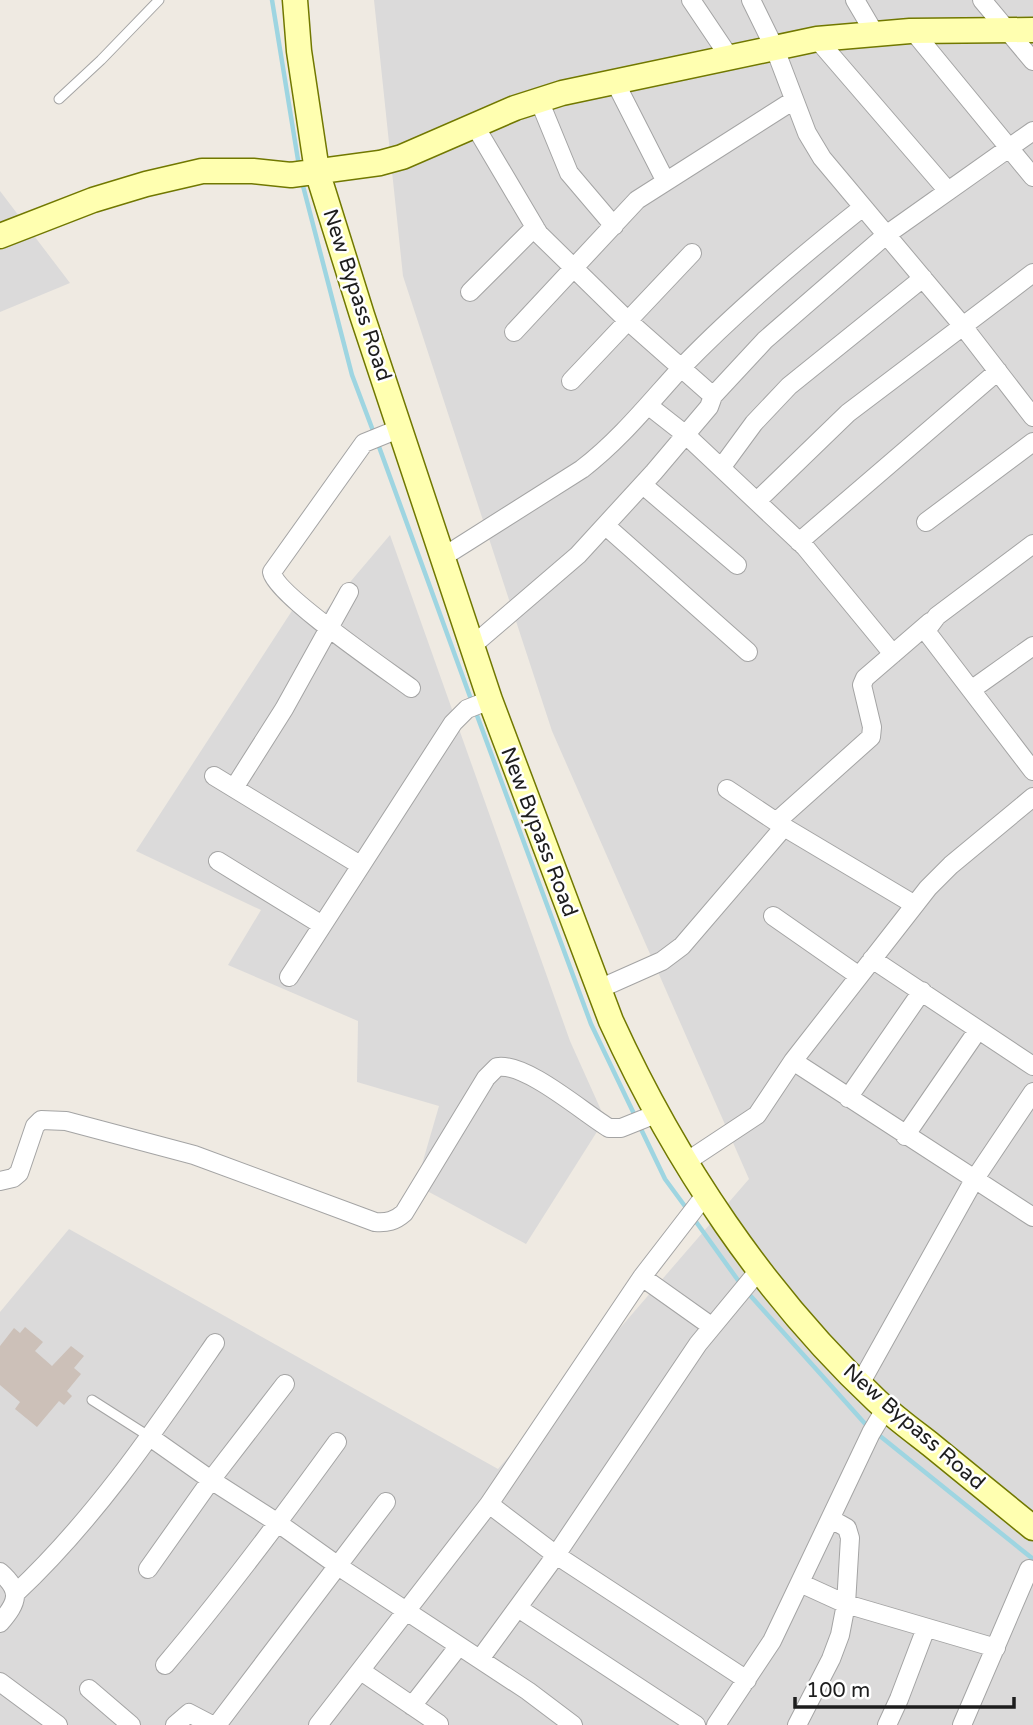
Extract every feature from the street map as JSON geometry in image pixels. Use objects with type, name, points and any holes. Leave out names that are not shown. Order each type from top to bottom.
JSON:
[{"type":"main road","name":"New Bypass Road","points":[[295,0],[306,172],[362,315],[472,646],[478,704],[616,1033],[656,1114],[686,1162],[695,1207],[751,1279],[792,1311],[860,1384],[878,1420],[1033,1528]]},
{"type":"main road","points":[[0,236],[93,200],[202,171],[306,172],[351,168],[402,157],[539,100],[614,80],[817,39],[913,31],[1033,30]]},
{"type":"street","points":[[691,0],[730,58]]},
{"type":"street","points":[[751,0],[775,48],[807,133],[822,158],[962,325],[1033,417]]},
{"type":"street","points":[[855,0],[875,34]]},
{"type":"street","points":[[982,0],[1033,61]]},
{"type":"street","points":[[913,31],[1033,177]]},
{"type":"street","points":[[817,39],[948,191]]},
{"type":"street","points":[[614,80],[666,180]]},
{"type":"street","points":[[539,100],[569,173],[614,226]]},
{"type":"street","points":[[514,332],[637,200],[794,100]]},
{"type":"street","points":[[475,126],[535,227],[627,320],[713,396]]},
{"type":"street","points":[[472,646],[559,572],[606,526],[686,435],[709,407],[713,396],[773,333],[886,235],[1033,131]]},
{"type":"street","points":[[443,557],[582,469],[616,441],[682,368],[757,293],[863,207]]},
{"type":"street","points":[[470,292],[535,227]]},
{"type":"street","points":[[571,381],[692,253]]},
{"type":"street","points":[[757,502],[848,413],[1033,273]]},
{"type":"street","points":[[721,468],[754,422],[789,386],[923,278]]},
{"type":"street","points":[[799,542],[998,370]]},
{"type":"street","points":[[649,406],[686,435],[799,542],[893,654]]},
{"type":"street","points":[[401,428],[373,438],[361,447],[272,572],[276,583],[329,627],[411,688]]},
{"type":"street","points":[[926,522],[1033,442]]},
{"type":"street","points":[[643,485],[737,565]]},
{"type":"street","points":[[606,526],[748,652]]},
{"type":"street","points":[[599,989],[662,961],[682,946],[780,825],[871,737],[872,727],[862,685],[870,673],[930,622],[1033,544]]},
{"type":"street","points":[[234,789],[284,709],[349,592]]},
{"type":"street","points":[[930,622],[929,635],[1030,760]]},
{"type":"street","points":[[971,690],[1033,646]]},
{"type":"street","points":[[289,977],[453,723],[478,704]]},
{"type":"street","points":[[214,776],[360,865]]},
{"type":"street","points":[[727,789],[780,825],[915,905]]},
{"type":"street","points":[[686,1162],[757,1115],[793,1061],[945,870],[1033,797]]},
{"type":"street","points":[[218,861],[322,925]]},
{"type":"street","points":[[773,915],[859,976]]},
{"type":"street","points":[[872,959],[1033,1066]]},
{"type":"street","points":[[848,1098],[922,991]]},
{"type":"street","points":[[905,1136],[978,1030]]},
{"type":"street","points":[[793,1061],[1033,1217]]},
{"type":"street","points":[[0,1181],[13,1178],[19,1173],[35,1126],[41,1120],[51,1119],[194,1155],[375,1222],[385,1223],[404,1213],[486,1078],[497,1067],[510,1067],[543,1084],[609,1128],[621,1128],[656,1114]]},
{"type":"street","points":[[860,1384],[974,1180],[1033,1092]]},
{"type":"street","points":[[318,1725],[489,1504],[642,1277],[695,1207]]},
{"type":"street","points":[[642,1277],[711,1326]]},
{"type":"street","points":[[480,1659],[556,1555],[711,1326],[751,1279]]},
{"type":"street","points":[[16,1593],[68,1540],[150,1437],[215,1343]]},
{"type":"street","points":[[148,1569],[211,1480],[285,1384]]},
{"type":"street","points":[[716,1725],[772,1641],[878,1420]]},
{"type":"street","points":[[150,1437],[339,1567],[480,1659],[573,1725]]},
{"type":"street","points":[[165,1665],[278,1523],[337,1442]]},
{"type":"street","points":[[175,1725],[189,1713],[215,1725],[339,1567],[386,1502]]},
{"type":"street","points":[[489,1504],[556,1555],[747,1679]]},
{"type":"street","points":[[797,1725],[836,1648],[846,1604],[849,1533],[843,1525],[831,1519]]},
{"type":"street","points":[[962,1725],[1030,1569]]},
{"type":"street","points":[[0,1572],[13,1585],[16,1593],[15,1602],[0,1623]]},
{"type":"street","points":[[800,1583],[846,1604],[996,1648]]},
{"type":"street","points":[[518,1608],[696,1725]]},
{"type":"street","points":[[887,1725],[926,1628]]},
{"type":"street","points":[[412,1706],[458,1647]]},
{"type":"street","points":[[361,1671],[439,1724]]},
{"type":"street","points":[[0,1682],[58,1725]]},
{"type":"street","points":[[89,1689],[131,1725]]},
{"type":"lane","points":[[59,99],[159,0]]},
{"type":"lane","points":[[92,1400],[150,1437]]},
{"type":"shaded area","points":[[374,0],[1033,0],[1033,1725],[0,1725],[0,1312],[69,1229],[498,1469],[749,1179],[552,731],[403,276]]},
{"type":"shaded area","points":[[0,191],[70,283],[0,312]]},
{"type":"shaded area","points":[[390,535],[570,1041],[605,1119],[526,1244],[416,1185],[439,1106],[357,1082],[358,1021],[228,965],[261,910],[136,851],[297,603],[317,621]]},
{"type":"building","points":[[25,1327],[43,1342],[35,1351],[52,1366],[71,1346],[84,1356],[74,1368],[81,1374],[67,1391],[72,1396],[64,1405],[59,1401],[37,1427],[15,1409],[20,1402],[0,1385],[0,1346],[14,1328],[20,1333]]},
{"type":"waterway","points":[[272,0],[299,166]]},
{"type":"waterway","points":[[302,182],[352,375],[375,436]]},
{"type":"waterway","points":[[378,444],[472,702]]},
{"type":"waterway","points":[[475,710],[591,1024],[636,1118]]},
{"type":"waterway","points":[[641,1129],[665,1179],[687,1209]]},
{"type":"waterway","points":[[694,1219],[740,1283]]},
{"type":"waterway","points":[[748,1293],[868,1427]]},
{"type":"waterway","points":[[875,1432],[1033,1559]]}]
